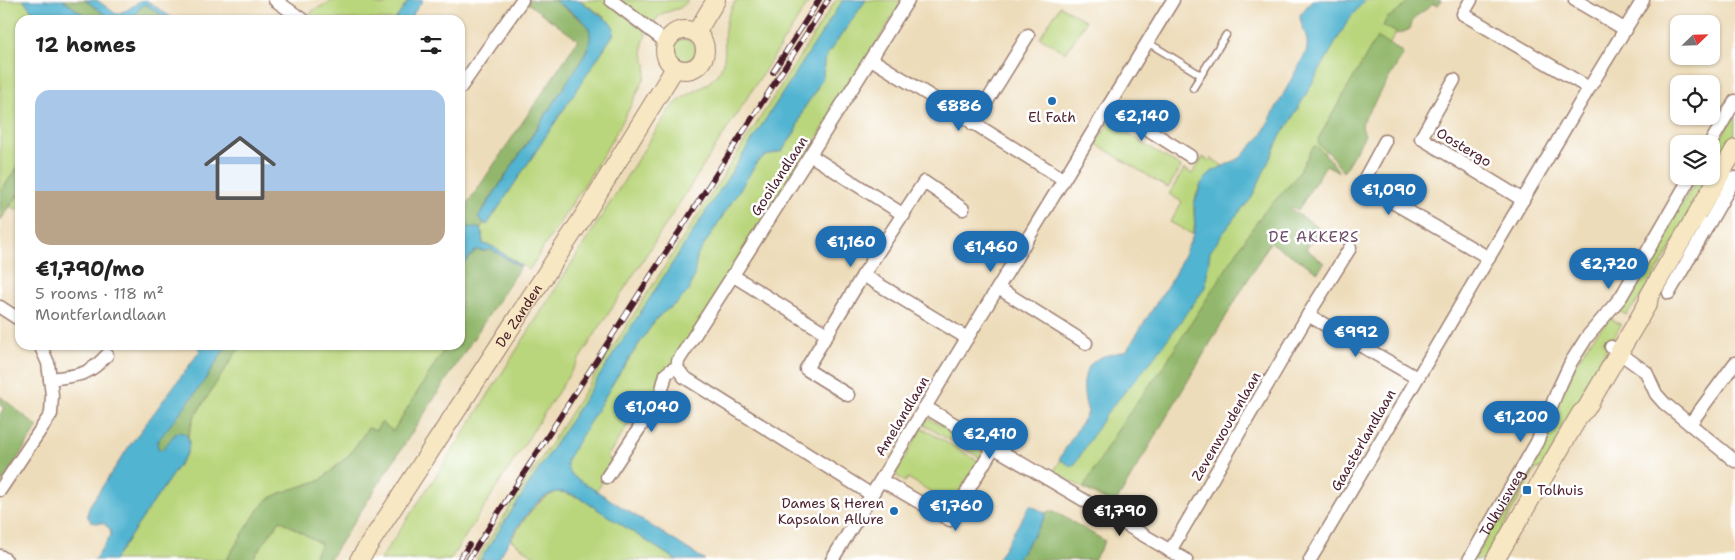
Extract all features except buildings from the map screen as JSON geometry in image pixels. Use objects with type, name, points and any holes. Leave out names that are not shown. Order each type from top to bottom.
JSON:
[{"type":"main road","points":[[696,33],[716,0]]},
{"type":"main road","points":[[679,30],[688,30],[696,33],[701,37],[705,47],[702,60],[692,69],[682,70],[675,68],[665,55],[664,48],[666,42],[671,35],[679,30]]},
{"type":"main road","name":"De Zanden","points":[[359,560],[585,214],[675,68]]},
{"type":"main road","name":"Tolhuisweg","points":[[1495,560],[1581,413],[1586,409],[1615,350],[1648,303],[1649,296],[1700,223],[1735,149]]},
{"type":"street","points":[[275,0],[296,15]]},
{"type":"street","points":[[465,81],[522,0]]},
{"type":"street","points":[[611,0],[666,42]]},
{"type":"street","name":"Gooilandlaan","points":[[607,477],[660,397],[666,374],[677,368],[678,361],[908,0]]},
{"type":"street","name":"Amelandlaan","points":[[832,560],[1172,0]]},
{"type":"street","points":[[1471,0],[1462,14],[1589,88]]},
{"type":"street","points":[[1575,0],[1626,30]]},
{"type":"street","name":"Gaasterlandlaan","points":[[1310,560],[1643,0]]},
{"type":"street","points":[[973,124],[1028,35]]},
{"type":"street","points":[[871,59],[1063,179]]},
{"type":"street","name":"Oostergo","points":[[1454,80],[1421,138],[1523,200]]},
{"type":"street","points":[[1715,135],[1735,101]]},
{"type":"street","points":[[1109,105],[1190,156]]},
{"type":"street","points":[[1386,141],[1365,178],[1368,188],[1489,258]]},
{"type":"street","points":[[810,156],[904,215]]},
{"type":"street","points":[[1668,293],[1700,223],[1735,178]]},
{"type":"street","points":[[848,395],[806,370],[863,275],[924,182],[964,209]]},
{"type":"street","name":"Tolhuisweg","points":[[1469,560],[1537,442],[1565,373],[1588,337],[1621,297],[1686,185]]},
{"type":"street","name":"Zevenwoudenlaan","points":[[1178,557],[1308,315],[1350,248]]},
{"type":"street","points":[[732,275],[827,334]]},
{"type":"street","points":[[863,275],[967,338]]},
{"type":"street","points":[[998,288],[1086,343]]},
{"type":"street","points":[[0,307],[15,317]]},
{"type":"street","points":[[1308,315],[1417,378]]},
{"type":"street","points":[[0,490],[51,414],[52,395],[48,363],[42,350]]},
{"type":"street","points":[[1615,350],[1646,372],[1659,397],[1735,461]]},
{"type":"street","points":[[50,380],[82,374],[95,368],[107,355]]},
{"type":"street","points":[[1690,424],[1735,363]]},
{"type":"street","points":[[677,368],[684,377],[872,495]]},
{"type":"street","points":[[925,408],[1178,557]]},
{"type":"street","points":[[881,480],[950,520],[994,447]]},
{"type":"street","points":[[0,556],[6,560]]},
{"type":"lane","points":[[1193,88],[1226,34]]},
{"type":"lane","points":[[1147,42],[1201,75]]},
{"type":"green space","points":[[0,0],[23,0],[36,15],[15,15],[15,171],[0,192]]},
{"type":"green space","points":[[63,0],[85,0],[105,15],[84,15]]},
{"type":"green space","points":[[334,0],[370,0],[379,5],[385,5],[390,0],[409,0],[398,15],[310,15],[312,11]]},
{"type":"green space","points":[[527,0],[554,0],[587,24],[591,40],[583,58],[478,217],[484,223],[480,229],[471,228],[465,225],[465,208],[578,40],[526,2]]},
{"type":"green space","points":[[579,0],[604,0],[644,30],[646,35],[643,42],[643,53],[646,72],[632,104],[605,152],[529,270],[490,245],[483,244],[480,229],[484,223],[487,225],[613,35],[611,25],[607,20]]},
{"type":"green space","points":[[619,0],[689,0],[680,8],[661,14],[653,23],[645,20]]},
{"type":"green space","points":[[736,0],[810,0],[450,560],[380,560],[457,444],[669,110],[681,99],[703,87],[720,70],[725,55],[726,21]]},
{"type":"green space","points":[[836,0],[843,0],[480,560],[476,560]]},
{"type":"green space","points":[[866,0],[903,0],[637,428],[629,423],[607,457],[615,463],[596,492],[580,482],[571,473],[568,468],[568,456],[618,375],[654,322],[661,314],[678,302],[695,265],[697,256],[758,161],[765,156],[782,151],[795,132],[804,108],[823,76],[824,61],[827,55]]},
{"type":"green space","points":[[1346,0],[1416,0],[1112,505],[1054,471]]},
{"type":"green space","points":[[1409,0],[1441,0],[1438,6],[1433,4],[1416,17],[1410,29],[1399,34],[1383,26],[1387,18],[1396,13]]},
{"type":"green space","points":[[145,4],[162,15],[135,15]]},
{"type":"green space","points":[[1060,6],[1086,21],[1066,53],[1040,37]]},
{"type":"green space","points":[[1377,37],[1402,52],[1403,55],[1363,121],[1362,126],[1365,135],[1343,172],[1330,154],[1319,145],[1318,139]]},
{"type":"green space","points":[[684,39],[692,42],[695,50],[692,58],[684,61],[676,58],[673,50],[676,42]]},
{"type":"green space","points":[[1735,114],[1735,137],[1720,163],[1720,140]]},
{"type":"green space","points":[[1121,118],[1124,121],[1120,129],[1181,167],[1168,188],[1096,144],[1110,121],[1114,119],[1119,121]]},
{"type":"green space","points":[[1316,146],[1329,158],[1339,172],[1326,165],[1298,210],[1292,207],[1290,209],[1320,228],[1306,249],[1324,263],[1318,272],[1270,242],[1115,504],[1084,487],[1115,434],[1161,370],[1249,233],[1264,212],[1294,180],[1313,147]]},
{"type":"green space","points":[[1203,157],[1209,161],[1211,158],[1223,166],[1211,174],[1198,190],[1192,234],[1170,222],[1182,202],[1169,194],[1184,169],[1192,174]]},
{"type":"green space","points":[[15,171],[15,199],[0,221],[0,192]]},
{"type":"green space","points":[[1693,185],[1707,185],[1645,292],[1626,315],[1617,310]]},
{"type":"green space","points":[[15,199],[15,209],[10,206]]},
{"type":"green space","points":[[491,249],[520,267],[329,560],[312,560],[321,544],[280,520],[252,560],[226,560],[258,510],[268,499],[283,492],[321,480],[350,454],[368,428],[376,430],[381,422],[393,431],[444,350],[465,350],[465,262],[476,250],[486,251]]},
{"type":"green space","points":[[1610,318],[1621,325],[1587,381],[1576,411],[1541,469],[1536,469],[1484,560],[1474,560],[1571,372],[1588,344]]},
{"type":"green space","points":[[224,350],[239,350],[193,419],[188,436],[176,433],[164,449],[160,450],[157,446],[158,439],[203,383]]},
{"type":"green space","points":[[239,350],[444,350],[393,432],[376,431],[368,428],[350,454],[321,480],[302,486],[258,511],[226,560],[114,560],[187,453],[188,436],[193,419]]},
{"type":"green space","points":[[0,396],[38,427],[0,485],[0,414],[4,408],[0,405]]},
{"type":"green space","points":[[928,418],[980,447],[982,452],[980,458],[924,425]]},
{"type":"green space","points":[[922,428],[978,461],[952,505],[947,509],[938,508],[943,499],[908,478],[905,482],[896,475]]},
{"type":"green space","points":[[557,492],[580,498],[676,560],[540,560],[511,540],[536,506],[542,500]]},
{"type":"green space","points":[[1050,511],[1057,513],[1105,541],[1094,560],[1017,560],[1045,517],[1045,513]]},
{"type":"green space","points":[[280,519],[322,544],[312,560],[252,560]]},
{"type":"water","points":[[23,0],[63,0],[84,15],[36,15]]},
{"type":"water","points":[[85,0],[97,0],[116,14],[127,10],[140,1],[146,0],[168,15],[162,15],[145,4],[135,15],[105,15]]},
{"type":"water","points":[[409,0],[423,0],[412,15],[398,15]]},
{"type":"water","points":[[554,0],[579,0],[611,23],[614,28],[613,35],[487,225],[478,218],[583,58],[588,46],[589,29],[585,23],[580,17]]},
{"type":"water","points":[[843,0],[866,0],[827,55],[824,61],[823,76],[804,108],[795,132],[782,151],[765,156],[758,161],[697,256],[694,276],[689,291],[654,322],[618,375],[567,460],[567,467],[573,476],[705,560],[676,560],[580,498],[557,492],[548,495],[531,510],[515,531],[498,560],[480,560]]},
{"type":"water","points":[[1312,0],[1365,0],[1349,19],[1281,135],[1251,199],[1234,218],[1210,252],[1205,288],[1153,359],[1106,414],[1075,464],[1071,466],[1059,459],[1088,412],[1085,400],[1084,379],[1089,367],[1101,357],[1127,350],[1174,275],[1191,240],[1195,228],[1194,204],[1201,184],[1211,172],[1240,158],[1261,136],[1306,52],[1307,42],[1300,15]]},
{"type":"water","points":[[465,225],[471,228],[479,228],[482,233],[483,244],[492,246],[521,266],[491,249],[486,251],[476,250],[466,261]]},
{"type":"water","points":[[224,350],[203,383],[157,442],[158,448],[162,450],[176,433],[181,432],[187,436],[189,441],[187,453],[114,560],[94,560],[111,535],[110,529],[103,523],[95,523],[89,520],[88,510],[90,505],[130,445],[200,351]]},
{"type":"water","points":[[1030,505],[1045,513],[1045,517],[1017,560],[997,560]]},
{"type":"railway","points":[[773,72],[819,0]]},
{"type":"railway","points":[[468,560],[828,0]]},
{"type":"railway","points":[[459,560],[469,545]]},
{"type":"place","name":"El Fath","points":[[1052,101]]},
{"type":"place","name":"Tolhuis","points":[[1527,490]]},
{"type":"place","name":"Dames & Heren Kapsalon Allure","points":[[894,511]]},
{"type":"district","name":"DE AKKERS","points":[[1314,237]]}]
